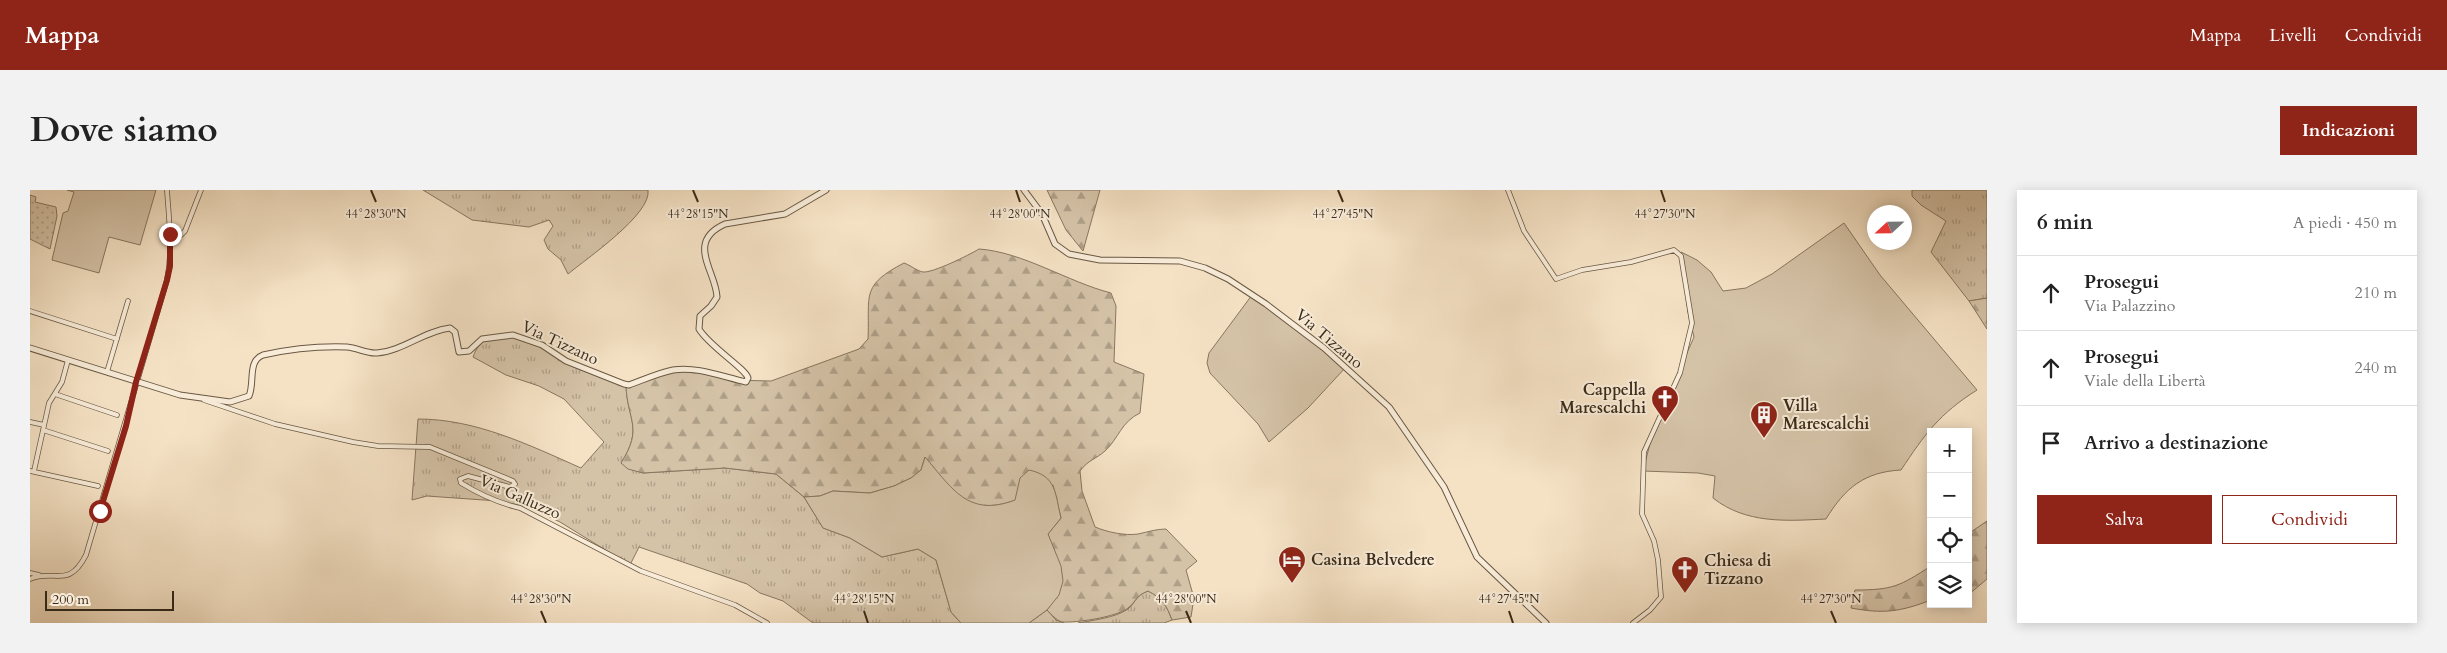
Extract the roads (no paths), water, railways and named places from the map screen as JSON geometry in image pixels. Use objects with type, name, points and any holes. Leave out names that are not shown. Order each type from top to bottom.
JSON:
[{"type":"street","points":[[30,573],[58,577],[68,575],[75,571],[86,555],[126,426],[136,382],[167,280],[170,266],[170,234],[166,190]]},
{"type":"street","points":[[170,234],[180,235],[185,231],[202,190]]},
{"type":"street","name":"Via Tizzano","points":[[30,348],[136,382],[195,397],[230,402],[249,396],[252,389],[253,367],[259,357],[263,355],[294,349],[339,348],[376,353],[393,350],[438,331],[450,328],[454,332],[459,352],[469,351],[482,339],[513,334],[542,346],[566,361],[629,385],[658,374],[681,369],[694,369],[746,382],[748,378],[746,371],[715,348],[700,329],[700,316],[711,306],[717,297],[704,257],[708,239],[716,228],[725,224],[785,214],[826,190]]},
{"type":"street","name":"Via Tizzano","points":[[1024,190],[1042,214],[1055,244],[1069,254],[1100,260],[1180,262],[1205,268],[1228,279],[1266,304],[1324,348],[1389,407],[1444,487],[1478,557],[1546,623]]},
{"type":"street","points":[[1508,190],[1524,231],[1556,279],[1582,270],[1631,262],[1674,250],[1681,256],[1692,323],[1680,373],[1644,452],[1642,514],[1656,551],[1660,597],[1650,610],[1633,623]]},
{"type":"street","points":[[107,372],[128,301]]},
{"type":"street","points":[[30,311],[117,339]]},
{"type":"street","points":[[68,360],[62,382],[50,403],[32,471],[98,486]]},
{"type":"street","points":[[55,394],[117,415]]},
{"type":"street","name":"Via Galluzzo","points":[[195,397],[304,431],[378,446],[430,447],[466,460],[513,481],[515,484],[510,487],[468,476],[460,479],[461,483],[473,490],[502,504],[520,508],[641,571],[735,605],[767,623]]},
{"type":"street","points":[[30,422],[108,451]]},
{"type":"street","points":[[30,579],[41,576]]},
{"type":"place","name":"Cappella Marescalchi","points":[[1665,423]]},
{"type":"place","name":"Villa Marescalchi","points":[[1764,439]]},
{"type":"place","name":"Casina Belvedere","points":[[1292,584]]},
{"type":"place","name":"Chiesa di Tizzano","points":[[1685,594]]}]
